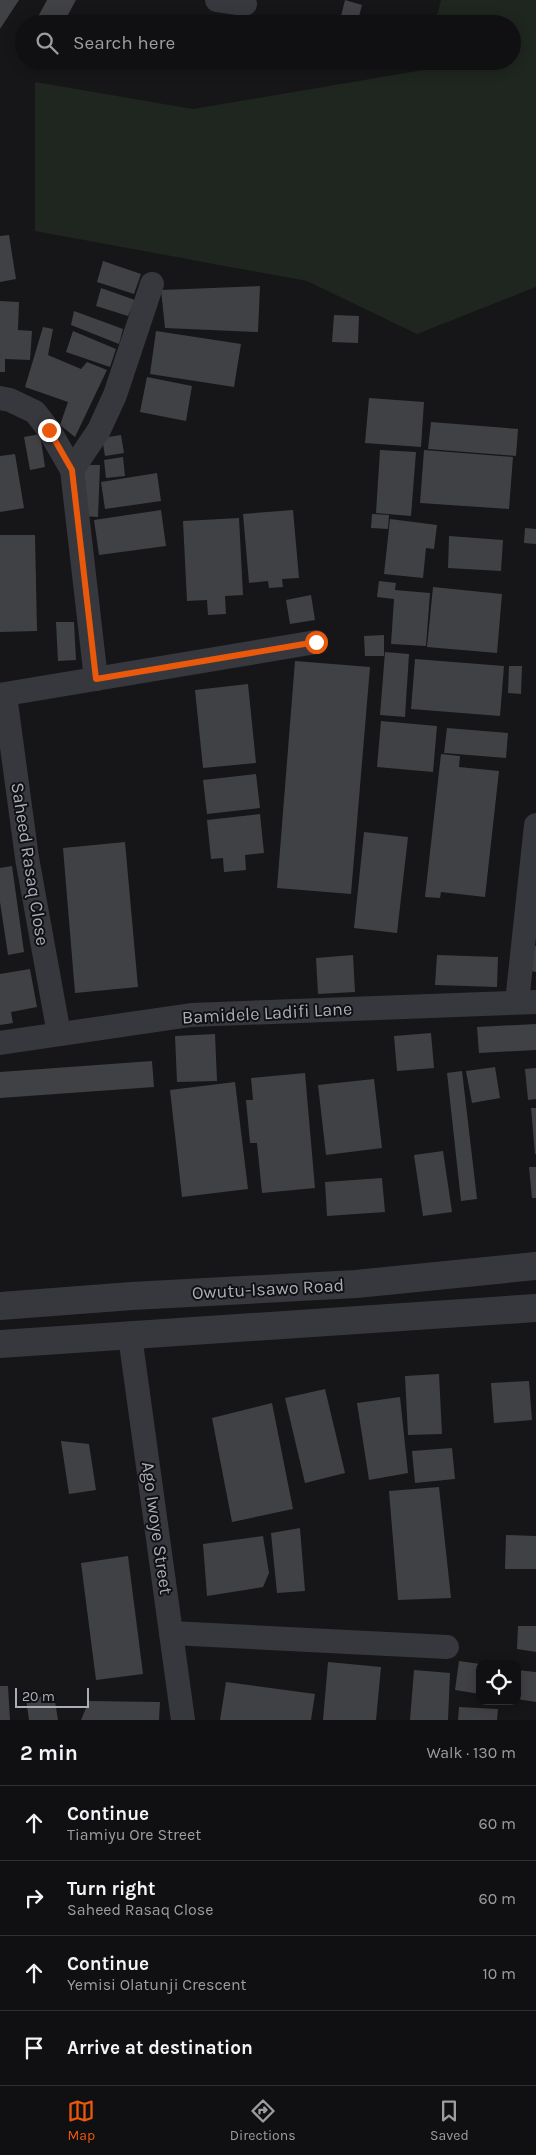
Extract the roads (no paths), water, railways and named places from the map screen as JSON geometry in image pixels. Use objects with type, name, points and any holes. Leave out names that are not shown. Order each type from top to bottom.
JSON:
[{"type":"street","points":[[217,0],[245,4]]},
{"type":"street","points":[[72,470],[99,430],[115,395],[152,284]]},
{"type":"street","points":[[0,398],[10,400],[35,412],[49,430],[72,470],[96,679]]},
{"type":"street","points":[[2,695],[316,642]]},
{"type":"street","name":"Saheed Rasaq Close","points":[[2,695],[59,1034]]},
{"type":"street","points":[[526,1002],[536,825]]},
{"type":"street","name":"Bamidele Ladifi Lane","points":[[0,1043],[191,1015],[526,1002]]},
{"type":"street","name":"Owutu-Isawo Road","points":[[0,1306],[132,1296],[356,1284],[536,1266]]},
{"type":"street","name":"Owutu-Isawo Road","points":[[0,1344],[536,1308]]},
{"type":"street","name":"Ago Iwoye Street","points":[[130,1336],[182,1720]]},
{"type":"street","points":[[171,1633],[447,1647]]}]
